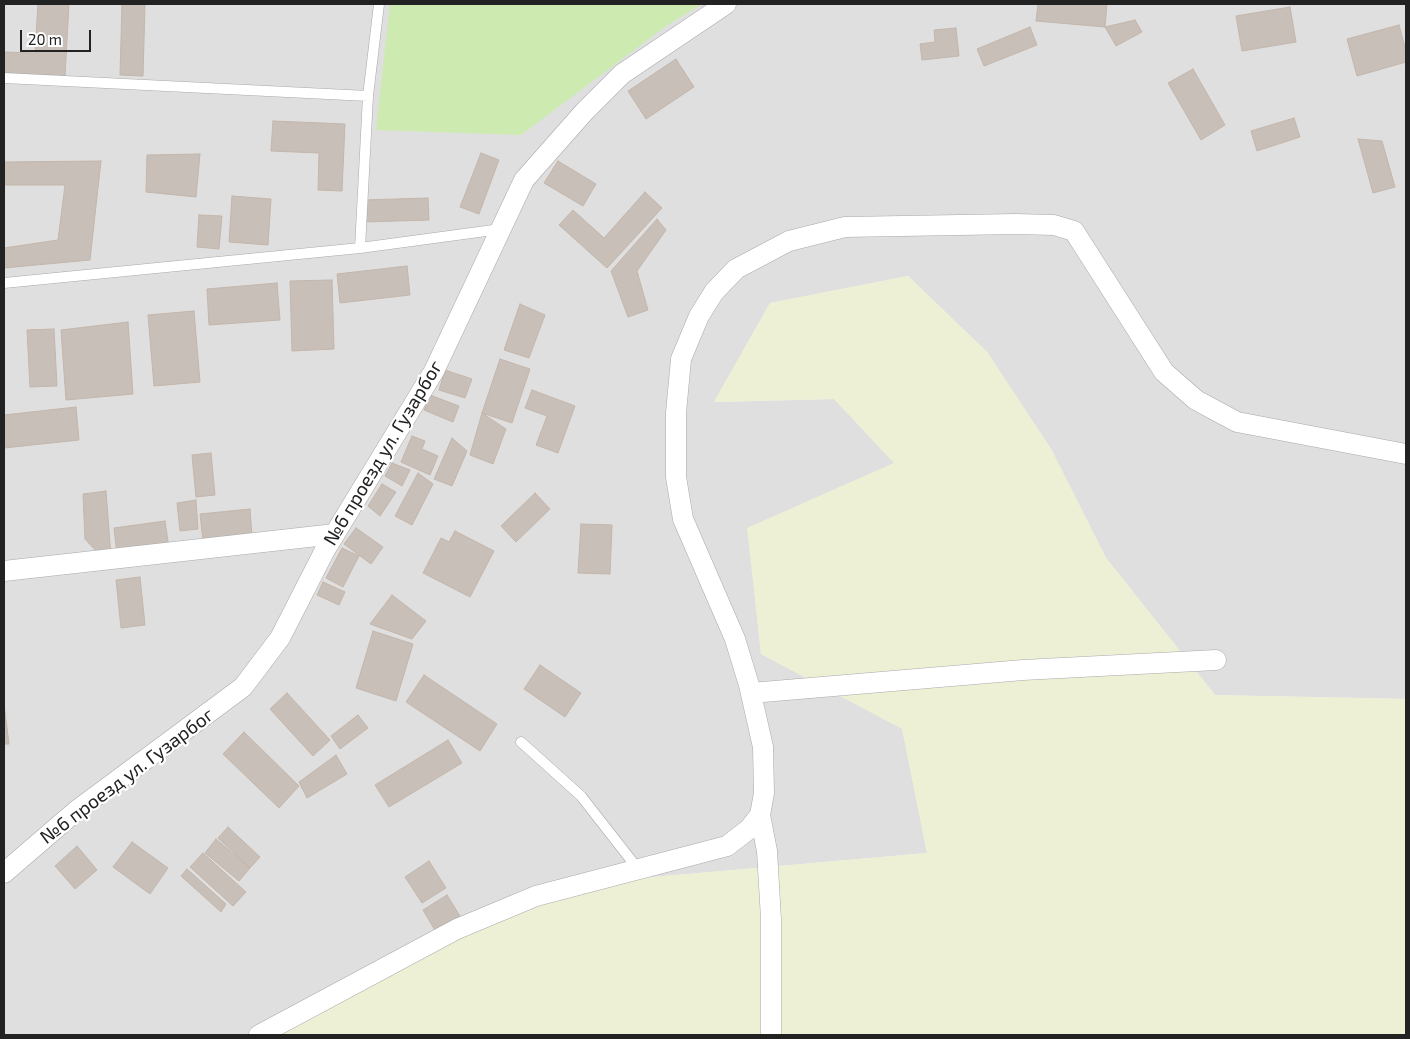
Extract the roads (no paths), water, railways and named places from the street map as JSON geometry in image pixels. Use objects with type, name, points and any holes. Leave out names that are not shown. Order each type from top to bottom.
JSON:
[{"type":"street","name":"№6 проезд ул. Гузарбог","points":[[4,873],[76,811],[244,686],[280,638],[335,534],[434,371],[524,180],[584,112],[622,74],[726,4]]},
{"type":"street","points":[[771,1035],[771,919],[767,851],[760,815],[764,793],[763,747],[751,693],[735,640],[683,519],[676,477],[676,413],[682,359],[699,316],[714,292],[736,269],[789,242],[845,227],[1054,225],[1074,231],[1164,372],[1196,400],[1237,422],[1406,454]]},
{"type":"street","points":[[4,571],[335,534]]},
{"type":"street","points":[[751,693],[1023,670],[1216,660]]},
{"type":"street","points":[[259,1035],[457,929],[536,896],[727,846],[749,829],[760,815]]},
{"type":"lane","points":[[360,248],[368,96],[379,4]]},
{"type":"lane","points":[[4,78],[368,96]]},
{"type":"lane","points":[[4,283],[360,248],[501,229]]},
{"type":"lane","points":[[521,742],[581,796],[638,869]]}]
